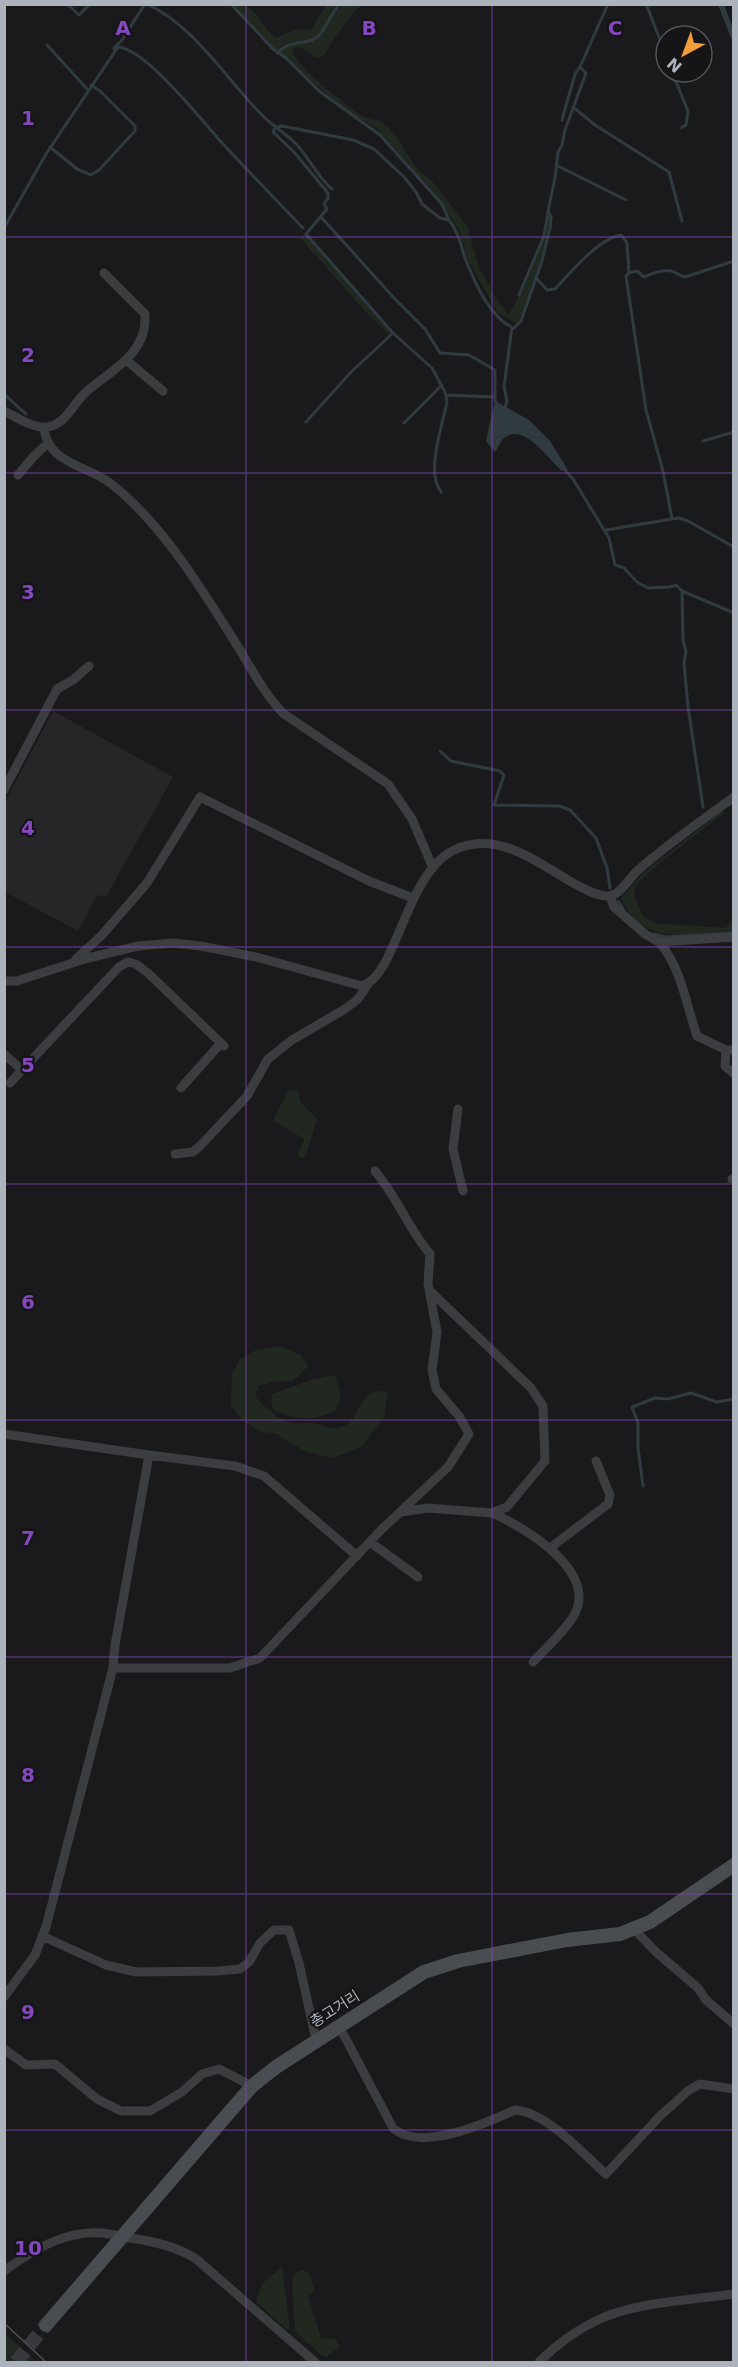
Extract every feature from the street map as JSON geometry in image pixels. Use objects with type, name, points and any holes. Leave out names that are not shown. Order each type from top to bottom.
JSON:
[{"type":"street","points":[[4,411],[44,427],[59,424],[87,392],[117,370],[141,340],[146,323],[145,314],[104,273]]},
{"type":"street","points":[[126,360],[163,391]]},
{"type":"street","points":[[44,427],[47,444],[68,461],[108,481],[136,506],[186,567],[270,699],[284,714],[388,784],[412,819],[433,868]]},
{"type":"street","points":[[18,475],[47,444]]},
{"type":"street","points":[[4,790],[57,689],[73,680],[89,666]]},
{"type":"street","points":[[71,963],[102,935],[147,883],[200,797],[369,881],[413,898]]},
{"type":"street","points":[[175,1154],[193,1152],[201,1145],[247,1096],[268,1059],[292,1040],[358,999],[382,969],[413,898],[426,876],[452,851],[482,842],[510,847],[586,890],[610,896],[734,797]]},
{"type":"street","points":[[610,896],[614,907],[645,934],[659,942],[668,952],[697,1035],[730,1050],[725,1066],[734,1074]]},
{"type":"street","points":[[659,942],[734,937]]},
{"type":"street","points":[[4,981],[17,981],[71,963],[138,946],[173,943],[260,958],[362,986],[368,984]]},
{"type":"street","points":[[9,1083],[119,967],[128,962],[136,964],[149,974],[223,1044],[181,1088]]},
{"type":"street","points":[[4,1054],[22,1070]]},
{"type":"street","points":[[458,1109],[453,1149],[463,1191]]},
{"type":"street","points":[[113,1668],[230,1668],[261,1658],[370,1542],[448,1467],[469,1434],[459,1416],[436,1389],[432,1370],[437,1332],[430,1291],[430,1254],[416,1238],[385,1182],[375,1171]]},
{"type":"street","points":[[430,1291],[531,1388],[543,1406],[545,1461],[507,1507],[492,1513]]},
{"type":"street","points":[[4,1434],[235,1466],[264,1476],[357,1556]]},
{"type":"street","points":[[4,1997],[35,1955],[42,1936],[113,1668],[115,1645],[149,1455]]},
{"type":"street","points":[[550,1548],[608,1504],[610,1495],[596,1461]]},
{"type":"street","points":[[401,1512],[428,1508],[492,1513],[512,1521],[550,1548],[574,1575],[579,1600],[573,1617],[533,1662]]},
{"type":"street","points":[[370,1542],[418,1577]]},
{"type":"street","name":"총고거리","points":[[46,2325],[252,2086],[316,2040],[424,1972],[458,1961],[567,1940],[620,1934],[650,1922],[734,1865]]},
{"type":"street","points":[[633,1928],[734,2024]]},
{"type":"street","points":[[42,1936],[106,1965],[136,1972],[218,1971],[240,1968],[249,1962],[260,1943],[274,1930],[289,1930],[299,1962],[316,2040]]},
{"type":"street","points":[[339,2026],[393,2128],[398,2133],[431,2139],[515,2110],[527,2111],[551,2126],[606,2174],[660,2116],[689,2090],[700,2084],[734,2089]]},
{"type":"street","points":[[4,2049],[26,2065],[55,2064],[97,2099],[121,2111],[150,2111],[182,2092],[202,2074],[219,2069],[252,2086]]},
{"type":"street","points":[[4,2271],[49,2242],[77,2235],[101,2233],[155,2241],[178,2248],[195,2258],[315,2362]]},
{"type":"street","points":[[539,2362],[552,2349],[601,2318],[634,2308],[734,2294]]},
{"type":"shaded area","points":[[234,5],[249,8],[276,38],[296,30],[310,30],[327,5],[338,5],[316,36],[282,46],[277,51]]},
{"type":"shaded area","points":[[342,5],[361,5],[341,28],[325,54],[317,58],[302,48],[296,47],[292,51],[304,68],[333,94],[360,115],[383,123],[394,133],[416,167],[432,181],[467,226],[479,268],[509,315],[528,279],[544,237],[548,213],[549,221],[543,251],[517,324],[497,312],[468,260],[460,233],[442,202],[376,128],[347,111],[278,53],[289,44],[315,40],[322,34],[329,19]]},
{"type":"shaded area","points":[[718,5],[724,5],[733,29],[733,43]]},
{"type":"shaded area","points":[[305,234],[391,333],[389,335],[301,239]]},
{"type":"shaded area","points":[[495,401],[529,420],[550,441],[568,470],[562,471],[535,444],[519,434],[511,434],[503,439],[495,452],[486,441]]},
{"type":"shaded area","points":[[53,711],[173,777],[106,897],[97,895],[78,931],[5,892],[5,802]]},
{"type":"shaded area","points":[[722,811],[724,813],[663,860],[635,886],[634,896],[643,916],[655,923],[725,928],[733,921],[733,932],[668,934],[641,925],[630,914],[621,898],[642,874]]},
{"type":"shaded area","points":[[298,1089],[300,1102],[317,1119],[306,1155],[303,1158],[298,1155],[304,1139],[273,1120],[289,1090]]},
{"type":"shaded area","points":[[281,1346],[301,1355],[309,1366],[293,1381],[271,1382],[259,1386],[255,1396],[282,1419],[333,1428],[344,1426],[355,1416],[366,1397],[371,1393],[388,1392],[384,1417],[361,1447],[332,1458],[304,1451],[277,1434],[259,1431],[242,1420],[231,1406],[232,1374],[239,1360],[256,1350]]},
{"type":"shaded area","points":[[335,1375],[341,1397],[336,1410],[312,1418],[304,1418],[288,1415],[272,1408],[272,1394],[314,1379]]},
{"type":"shaded area","points":[[282,2266],[290,2328],[287,2330],[256,2302],[262,2284]]},
{"type":"shaded area","points":[[302,2270],[309,2273],[315,2292],[308,2295],[321,2338],[335,2339],[340,2347],[326,2357],[295,2331],[292,2283],[294,2274]]},
{"type":"shaded area","points":[[5,2333],[36,2362],[5,2362]]},
{"type":"waterway","points":[[67,4],[79,15],[90,4]]},
{"type":"waterway","points":[[115,50],[114,48],[122,40],[145,4]]},
{"type":"waterway","points":[[147,4],[164,13],[194,38],[260,113],[298,146],[332,189]]},
{"type":"waterway","points":[[231,4],[273,49],[286,58],[319,91],[380,135],[442,204],[449,220]]},
{"type":"waterway","points":[[277,53],[288,45],[313,40],[317,37],[340,4]]},
{"type":"waterway","points":[[441,492],[436,483],[435,461],[447,401],[445,392],[432,368],[393,333],[306,234],[327,209],[324,204],[328,193],[294,152],[273,132],[275,128],[282,126],[353,140],[374,149],[404,177],[422,204],[440,218],[449,220],[456,231],[471,272],[485,300],[498,317],[514,328],[521,321],[542,261],[550,228],[551,217],[548,211],[558,152],[586,73],[580,67],[608,4]]},
{"type":"waterway","points":[[646,4],[654,24]]},
{"type":"waterway","points":[[47,45],[88,90]]},
{"type":"waterway","points":[[4,228],[46,154],[118,47],[143,60],[174,88],[223,144],[303,228]]},
{"type":"waterway","points":[[562,120],[575,74],[580,67]]},
{"type":"waterway","points":[[677,84],[688,111],[686,125],[681,128]]},
{"type":"waterway","points":[[50,147],[77,169],[91,175],[99,170],[135,131],[135,126],[91,85]]},
{"type":"waterway","points":[[573,107],[595,125],[669,172],[682,221]]},
{"type":"waterway","points":[[558,166],[626,200]]},
{"type":"waterway","points":[[519,295],[544,236],[548,213]]},
{"type":"waterway","points":[[321,217],[425,329],[440,353],[469,355],[495,370],[495,401],[497,403]]},
{"type":"waterway","points":[[537,279],[547,290],[555,289],[585,257],[604,242],[621,235],[627,243],[629,273],[626,276],[646,410],[663,471],[672,519],[679,518],[688,521],[734,547]]},
{"type":"waterway","points":[[629,273],[637,271],[644,277],[668,271],[685,277],[734,261]]},
{"type":"waterway","points":[[505,408],[507,401],[504,387],[512,327]]},
{"type":"waterway","points":[[306,422],[351,372],[393,333]]},
{"type":"waterway","points":[[404,423],[442,385]]},
{"type":"waterway","points":[[4,394],[26,414]]},
{"type":"waterway","points":[[446,395],[495,397]]},
{"type":"waterway","points":[[703,441],[734,432]]},
{"type":"waterway","points":[[564,469],[573,479],[609,538],[615,565],[624,568],[637,582],[648,588],[676,585],[682,591],[688,707],[703,807]]},
{"type":"waterway","points":[[606,530],[672,519]]},
{"type":"waterway","points":[[682,591],[734,613]]},
{"type":"waterway","points":[[440,751],[451,761],[500,771],[504,775],[494,805],[559,806],[570,810],[596,838],[607,868],[610,888]]},
{"type":"waterway","points":[[618,901],[624,910]]},
{"type":"waterway","points":[[654,934],[666,937],[734,933]]},
{"type":"waterway","points":[[643,1486],[638,1448],[638,1423],[632,1407],[655,1398],[668,1399],[691,1393],[717,1402],[734,1399]]},
{"type":"tunnel","points":[[16,2362],[46,2325]]},
{"type":"tram line","points":[[4,2323],[46,2362]]}]
